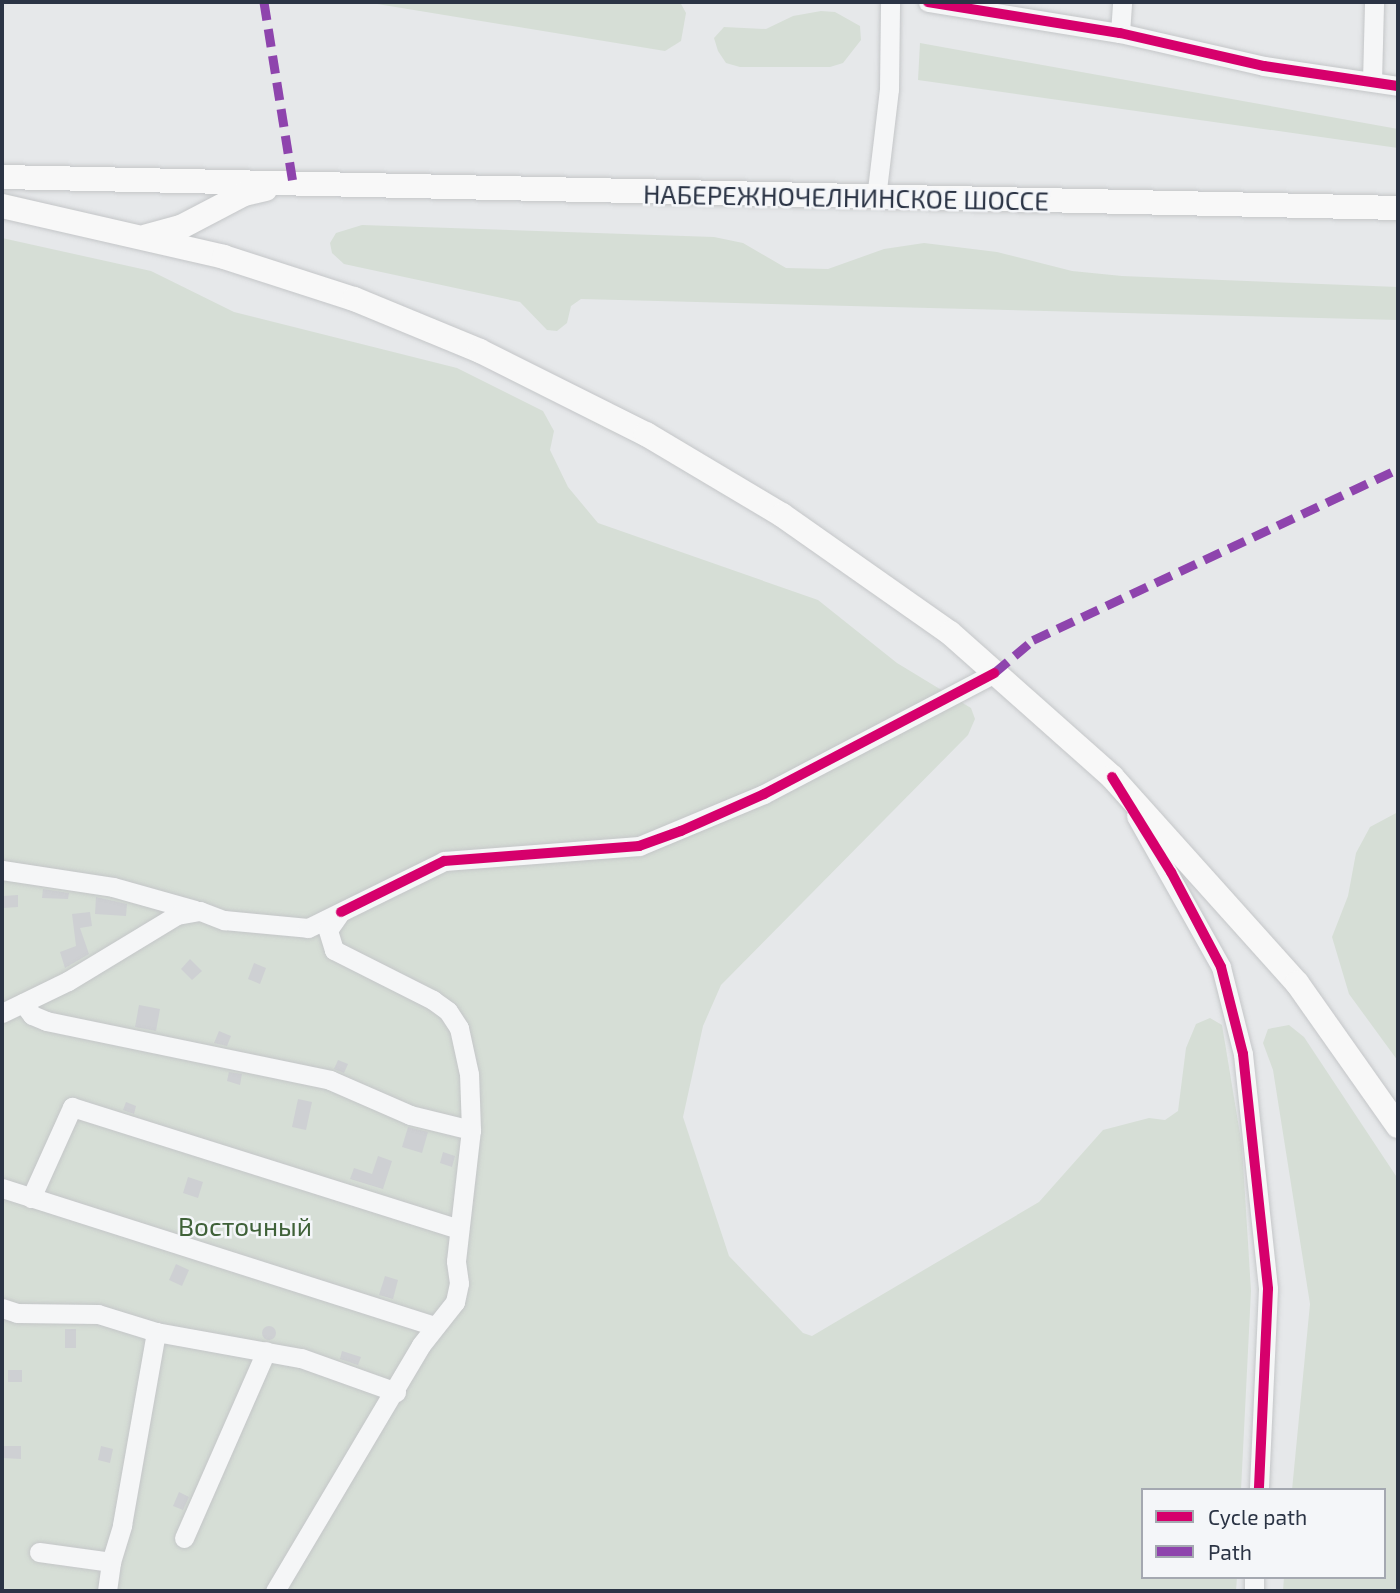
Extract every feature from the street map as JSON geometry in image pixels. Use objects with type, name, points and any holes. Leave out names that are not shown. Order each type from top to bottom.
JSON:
[{"type":"main road","points":[[2,177],[293,183]]},
{"type":"main road","name":"НАБЕРЕЖНОЧЕЛНИНСКОЕ ШОССЕ","points":[[293,183],[1398,208]]},
{"type":"main road","points":[[145,237],[181,227],[244,194],[293,183]]},
{"type":"main road","points":[[2,206],[145,237],[354,299],[480,351],[646,434],[793,523],[950,633],[1112,777],[1297,983],[1398,1126]]},
{"type":"street","points":[[876,198],[889,89],[890,2]]},
{"type":"street","points":[[928,2],[1120,33],[1264,66],[1398,86]]},
{"type":"street","points":[[1120,33],[1122,2]]},
{"type":"street","points":[[1372,81],[1374,2]]},
{"type":"street","points":[[2,870],[113,887],[224,920],[308,928],[444,861],[639,846],[681,831],[776,787],[994,673]]},
{"type":"street","points":[[1112,777],[1171,872],[1221,967],[1244,1054],[1268,1289],[1259,1488]]},
{"type":"street","points":[[2,1013],[68,981],[157,923],[200,911]]},
{"type":"street","points":[[275,1591],[435,1326],[455,1302],[459,1229],[471,1130],[469,1074],[459,1028],[433,1000],[334,950],[328,930],[341,912]]},
{"type":"street","points":[[23,1003],[32,1015],[46,1021],[330,1080],[410,1115],[471,1130]]},
{"type":"street","points":[[32,1198],[72,1107],[459,1229]]},
{"type":"street","points":[[2,1188],[435,1326]]},
{"type":"street","points":[[2,1308],[17,1313],[98,1314],[156,1332],[301,1358],[396,1392]]},
{"type":"street","points":[[107,1591],[111,1562],[122,1525],[156,1332]]},
{"type":"street","points":[[184,1538],[266,1351]]},
{"type":"street","points":[[39,1552],[111,1562]]},
{"type":"green space","points":[[365,2],[680,2],[686,13],[681,41],[665,51]]},
{"type":"green space","points":[[821,11],[835,12],[860,26],[861,40],[843,63],[830,67],[740,67],[726,63],[718,51],[714,38],[724,27],[766,29],[793,16]]},
{"type":"green space","points":[[920,43],[1398,129],[1398,148],[918,80]]},
{"type":"green space","points":[[362,225],[714,237],[743,243],[786,268],[828,269],[884,249],[924,243],[997,252],[1072,271],[1122,276],[1398,287],[1398,320],[581,299],[571,306],[567,323],[557,331],[547,330],[520,302],[344,264],[332,253],[330,243],[336,233]]},
{"type":"green space","name":"Восточный","points":[[2,238],[151,271],[234,312],[457,368],[543,411],[554,431],[550,450],[568,487],[598,523],[818,600],[897,663],[971,708],[975,719],[968,735],[721,985],[703,1026],[683,1117],[729,1256],[803,1333],[812,1336],[1039,1202],[1103,1130],[1149,1118],[1165,1120],[1178,1111],[1186,1048],[1196,1024],[1210,1018],[1222,1025],[1242,1146],[1251,1291],[1241,1488],[1141,1488],[1141,1579],[1237,1579],[1236,1591],[2,1591]]},
{"type":"green space","points":[[1398,812],[1398,1061],[1349,994],[1332,937],[1348,896],[1356,853],[1370,827]]},
{"type":"green space","points":[[1289,1025],[1304,1037],[1398,1179],[1398,1591],[1283,1591],[1284,1579],[1386,1579],[1386,1488],[1292,1488],[1310,1304],[1273,1070],[1263,1043],[1268,1029]]},
{"type":"building","points":[[43,889],[69,893],[68,899],[42,898]]},
{"type":"building","points":[[18,895],[18,907],[3,908],[3,896]]},
{"type":"building","points":[[96,897],[127,904],[126,916],[95,914]]},
{"type":"building","points":[[90,912],[92,926],[80,928],[89,954],[65,968],[60,952],[76,946],[72,914]]},
{"type":"building","points":[[190,959],[202,971],[192,980],[181,969]]},
{"type":"building","points":[[254,963],[266,968],[260,984],[248,979]]},
{"type":"building","points":[[139,1005],[160,1009],[156,1031],[135,1027]]},
{"type":"building","points":[[219,1031],[231,1036],[227,1046],[214,1043]]},
{"type":"building","points":[[338,1060],[348,1064],[344,1073],[334,1069]]},
{"type":"building","points":[[229,1072],[242,1074],[240,1085],[227,1081]]},
{"type":"building","points":[[298,1099],[312,1102],[306,1130],[292,1127]]},
{"type":"building","points":[[126,1102],[136,1106],[134,1114],[123,1110]]},
{"type":"building","points":[[408,1127],[428,1132],[422,1153],[402,1147]]},
{"type":"building","points":[[443,1152],[455,1156],[452,1167],[440,1163]]},
{"type":"building","points":[[378,1156],[392,1161],[383,1189],[350,1179],[354,1168],[372,1174]]},
{"type":"building","points":[[188,1177],[203,1182],[198,1198],[183,1193]]},
{"type":"building","points":[[176,1264],[189,1270],[182,1286],[169,1280]]},
{"type":"building","points":[[385,1276],[398,1280],[393,1299],[379,1295]]},
{"type":"building","points":[[266,1326],[272,1326],[276,1333],[272,1340],[266,1340],[262,1336],[262,1330]]},
{"type":"building","points":[[65,1329],[76,1329],[76,1348],[65,1348]]},
{"type":"building","points":[[342,1351],[361,1357],[358,1365],[340,1359]]},
{"type":"building","points":[[8,1370],[22,1370],[22,1382],[8,1382]]},
{"type":"building","points":[[3,1446],[21,1446],[21,1459],[3,1458]]},
{"type":"building","points":[[101,1446],[113,1449],[110,1463],[98,1460]]},
{"type":"building","points":[[179,1492],[189,1497],[183,1510],[173,1506]]},
{"type":"marked path","points":[[264,2],[293,183]]},
{"type":"marked path","points":[[994,673],[1033,640],[1398,469]]},
{"type":"cycle path","points":[[928,2],[1120,33],[1264,66],[1398,86]]},
{"type":"cycle path","points":[[341,912],[444,861],[639,846],[681,831],[764,794],[994,673]]},
{"type":"cycle path","points":[[1112,777],[1171,872],[1221,967],[1243,1054],[1268,1289],[1259,1488]]}]
